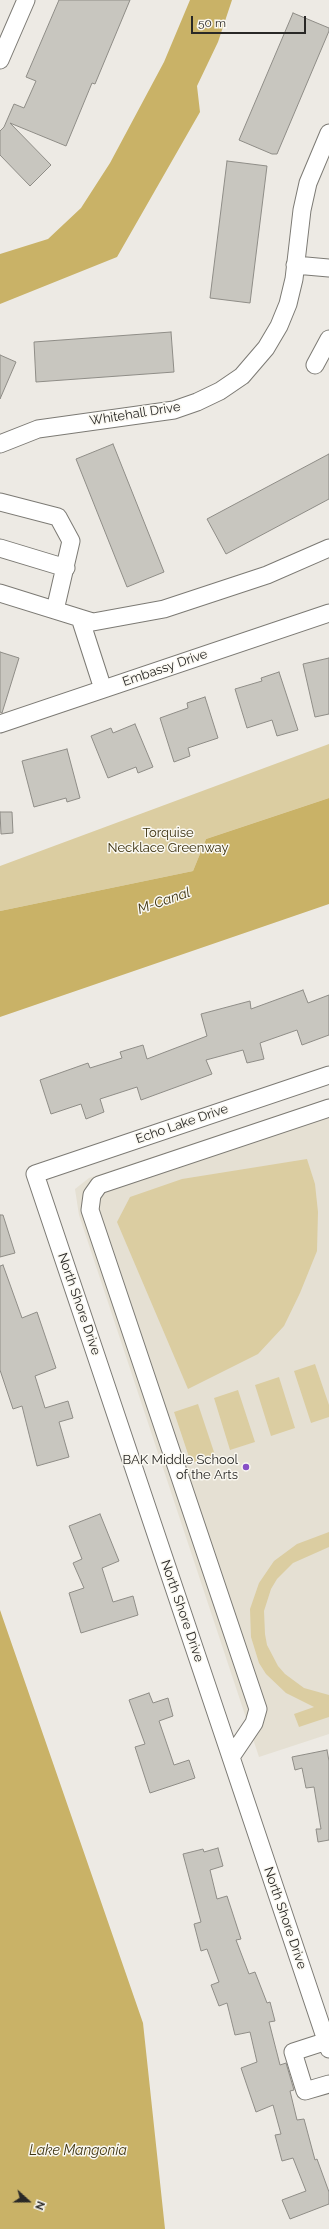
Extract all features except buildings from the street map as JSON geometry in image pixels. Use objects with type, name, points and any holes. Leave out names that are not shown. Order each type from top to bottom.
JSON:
[{"type":"street","points":[[0,60],[26,0]]},
{"type":"street","name":"Whitehall Drive","points":[[0,444],[38,429],[174,410],[197,402],[242,376],[266,348],[279,326],[288,304],[302,210],[308,183],[329,133]]},
{"type":"street","points":[[295,265],[329,268]]},
{"type":"street","points":[[315,365],[329,339]]},
{"type":"street","points":[[0,502],[58,517],[71,540],[66,568],[55,610]]},
{"type":"street","points":[[0,548],[66,568]]},
{"type":"street","points":[[0,593],[93,622],[164,609],[267,575],[329,548]]},
{"type":"street","name":"Embassy Drive","points":[[0,724],[329,613]]},
{"type":"street","points":[[80,618],[103,689]]},
{"type":"street","name":"Echo Lake Drive","points":[[35,1174],[329,1075]]},
{"type":"street","points":[[231,1757],[254,1724],[258,1709],[90,1210],[92,1195],[99,1185],[329,1108]]},
{"type":"street","name":"North Shore Drive","points":[[35,1174],[328,2046]]},
{"type":"street","points":[[328,2046],[293,2052],[305,2091],[329,2084]]},
{"type":"shaded area","name":"BAK Middle School of the Arts","points":[[329,1098],[329,1734],[259,1757],[79,1215],[75,1189],[89,1178]]},
{"type":"green space","name":"Torquise Necklace Greenway","points":[[329,744],[329,798],[206,839],[193,871],[0,911],[0,866]]},
{"type":"green space","points":[[307,1159],[315,1184],[318,1212],[317,1251],[300,1293],[284,1326],[258,1354],[188,1389],[117,1222],[130,1197],[182,1179]]},
{"type":"green space","points":[[315,1364],[329,1405],[329,1417],[311,1423],[294,1371]]},
{"type":"green space","points":[[279,1377],[295,1428],[271,1436],[255,1385]]},
{"type":"green space","points":[[238,1390],[255,1442],[230,1450],[214,1398]]},
{"type":"green space","points":[[198,1404],[215,1455],[191,1463],[174,1412]]},
{"type":"green space","points":[[329,1532],[329,1547],[293,1563],[277,1579],[271,1589],[264,1611],[267,1645],[278,1666],[285,1674],[304,1688],[329,1695],[329,1717],[299,1727],[294,1714],[314,1707],[286,1693],[266,1674],[259,1663],[251,1637],[250,1609],[259,1583],[274,1561],[297,1544]]},
{"type":"water","points":[[190,0],[232,0],[218,42],[197,86],[200,112],[117,257],[0,304],[0,254],[48,239],[81,208],[110,163],[164,62]]},
{"type":"water","name":"M-Canal","points":[[329,798],[329,904],[0,1017],[0,911],[193,871],[206,839]]},
{"type":"water","name":"Lake Mangonia","points":[[0,1610],[143,2023],[165,2229],[0,2229]]},
{"type":"place","name":"BAK Middle School of the Arts","points":[[246,1467]]}]
